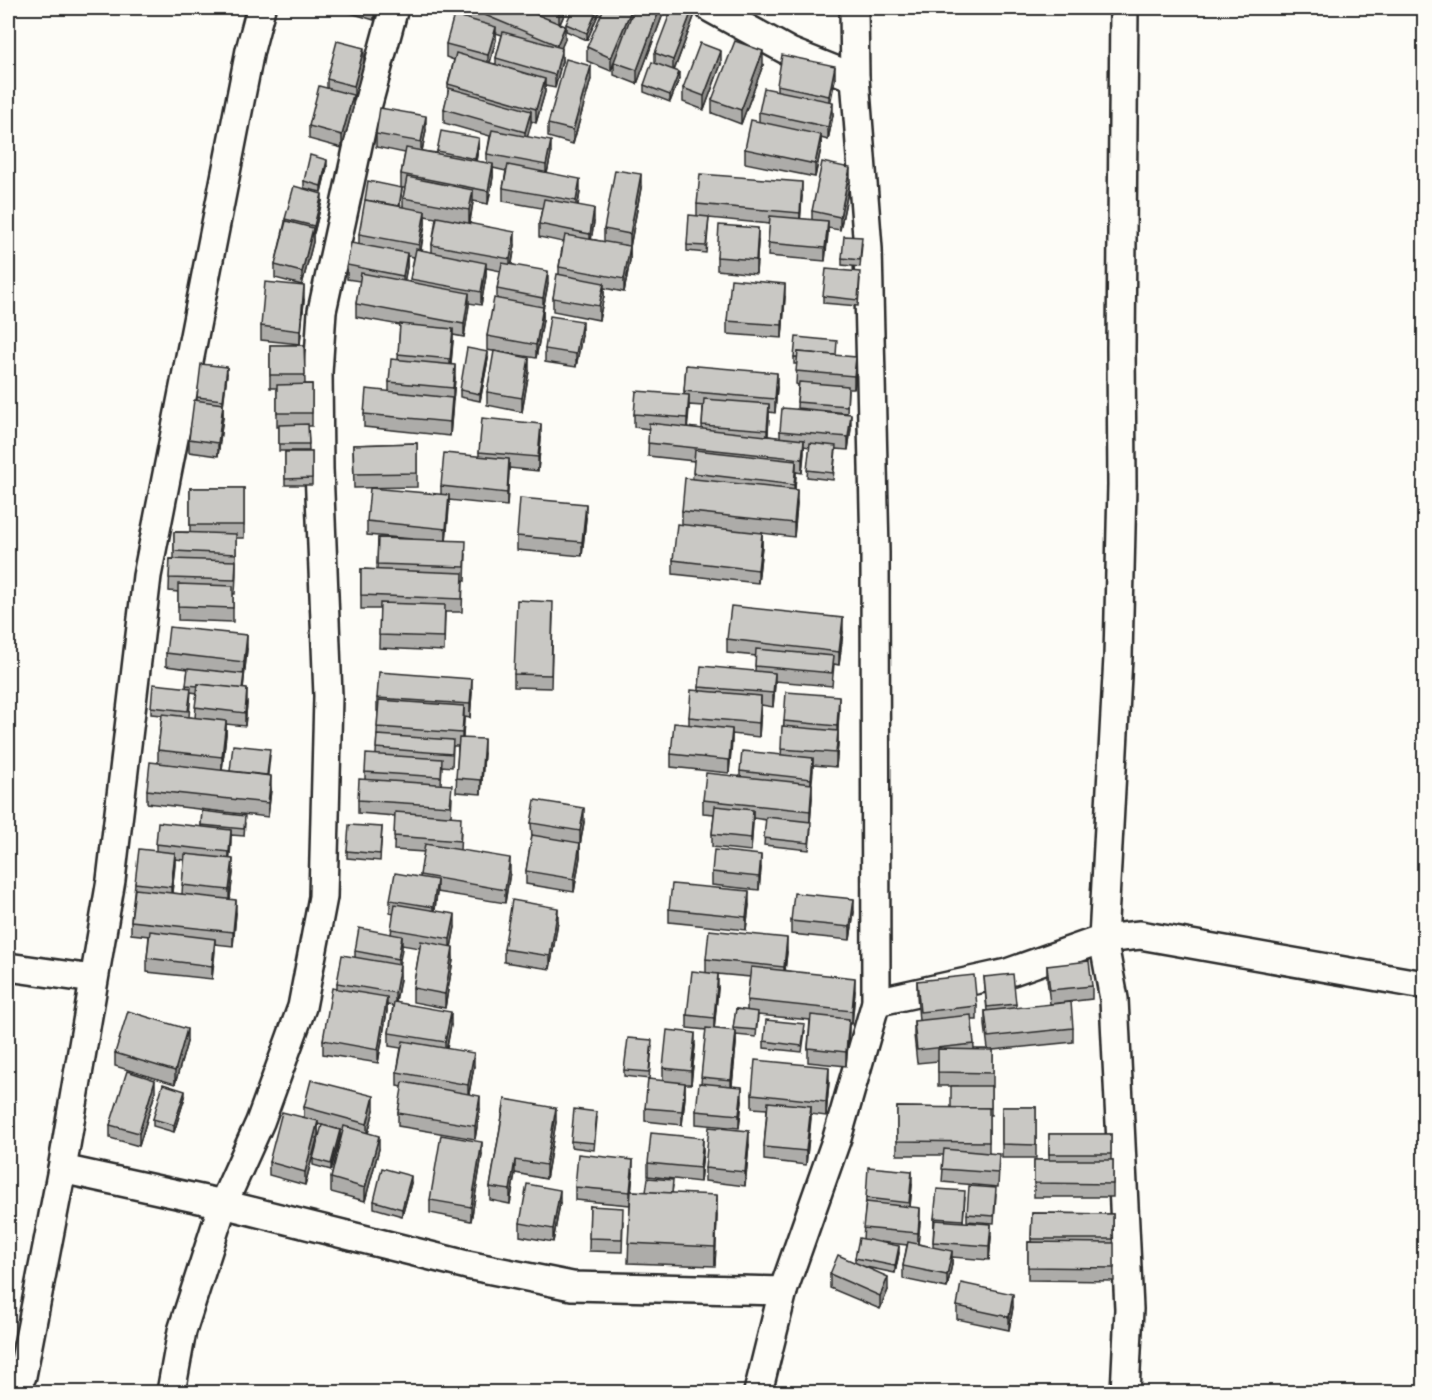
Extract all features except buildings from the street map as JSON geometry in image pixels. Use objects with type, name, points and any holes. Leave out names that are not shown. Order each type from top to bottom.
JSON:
[{"type":"street","points":[[22,1376],[63,1169],[111,880],[147,576],[248,62],[261,8]]},
{"type":"street","points":[[171,1392],[182,1331],[223,1204],[260,1122],[302,1007],[323,897],[328,696],[319,457],[318,373],[322,311],[363,122],[394,8]]},
{"type":"street","points":[[710,8],[790,52],[855,78]]},
{"type":"street","points":[[758,1392],[783,1291],[837,1138],[876,1002],[873,459],[868,249],[855,78],[854,8]]},
{"type":"street","points":[[1124,8],[1120,600],[1103,939],[1114,999],[1129,1309],[1125,1392]]},
{"type":"street","points":[[876,1002],[1007,973],[1103,939],[1140,935],[1425,985]]},
{"type":"street","points":[[8,967],[93,979]]},
{"type":"street","points":[[63,1169],[223,1204],[467,1265],[572,1286],[783,1291]]}]
